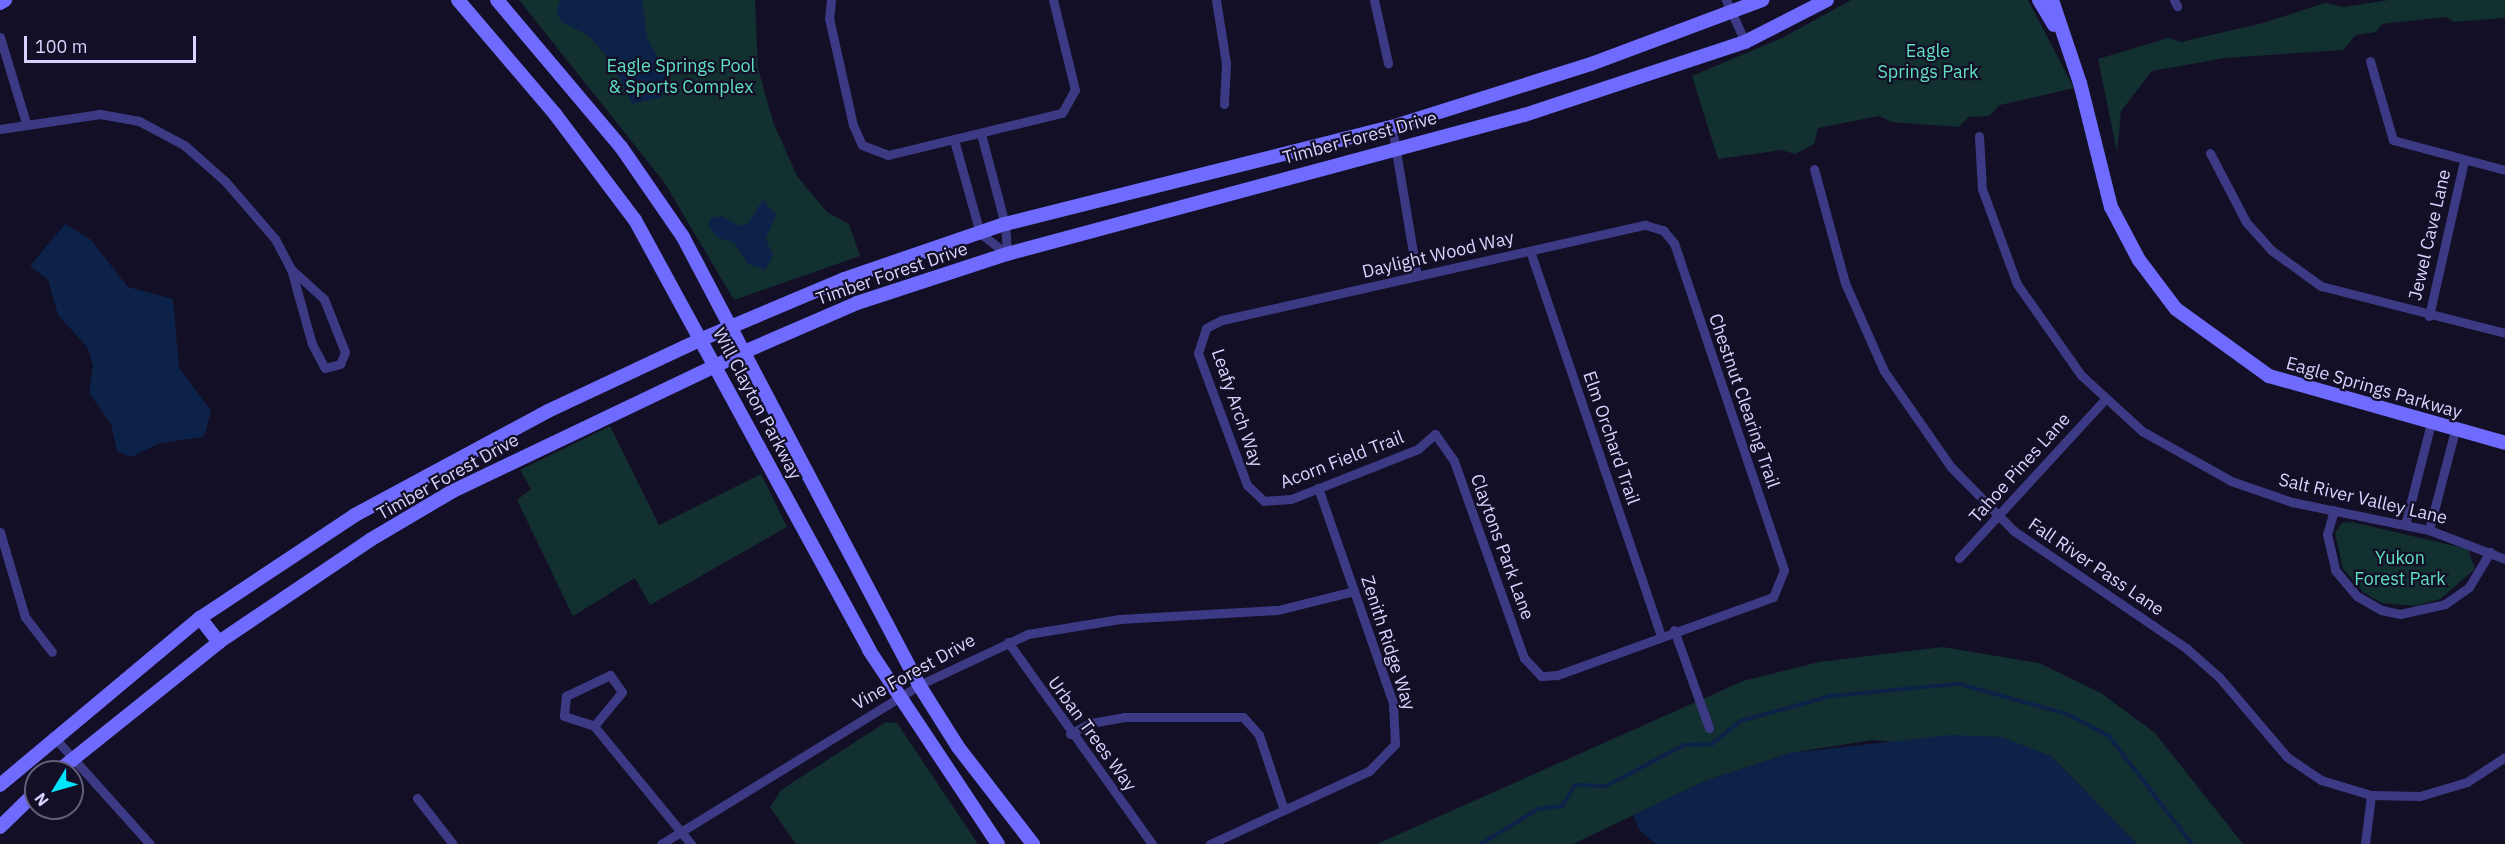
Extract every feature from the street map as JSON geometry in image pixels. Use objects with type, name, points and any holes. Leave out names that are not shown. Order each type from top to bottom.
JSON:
[{"type":"main road","points":[[0,3],[5,0]]},
{"type":"main road","name":"Will Clayton Parkway","points":[[458,0],[610,185],[702,339],[898,697],[998,844]]},
{"type":"main road","name":"Will Clayton Parkway","points":[[497,0],[621,147],[683,237],[919,685],[958,747],[1033,844]]},
{"type":"main road","name":"Timber Forest Drive","points":[[0,785],[53,736],[200,618],[355,515],[440,466],[702,339],[844,279],[1005,224],[1392,127],[1591,64],[1728,6],[1762,0]]},
{"type":"main road","name":"Timber Forest Drive","points":[[70,760],[219,642],[453,491],[744,351],[857,303],[1007,254],[1524,115],[1745,42],[1827,0]]},
{"type":"main road","name":"Eagle Springs Parkway","points":[[2039,0],[2071,53]]},
{"type":"main road","name":"Eagle Springs Parkway","points":[[2052,0],[2071,53],[2111,207],[2139,260],[2176,309],[2269,376],[2505,443]]},
{"type":"main road","points":[[200,618],[219,642]]},
{"type":"main road","points":[[0,826],[24,803]]},
{"type":"street","points":[[831,0],[829,18],[844,100],[862,145],[888,155],[1062,113],[1069,106],[1075,90],[1053,0]]},
{"type":"street","points":[[1216,0],[1226,55],[1224,104]]},
{"type":"street","points":[[1374,0],[1388,63]]},
{"type":"street","points":[[1728,6],[1745,42]]},
{"type":"street","points":[[0,37],[26,123]]},
{"type":"street","points":[[2370,61],[2393,140],[2464,161],[2505,170]]},
{"type":"street","points":[[0,129],[26,123],[100,114],[162,131],[235,191],[275,239],[291,269],[312,344],[325,368],[340,364],[345,352],[324,299],[291,269]]},
{"type":"street","points":[[1392,127],[1417,276]]},
{"type":"street","points":[[981,134],[1005,224],[1007,254]]},
{"type":"street","name":"Salt River Valley Lane","points":[[1979,136],[1982,189],[2017,284],[2059,348],[2105,399],[2181,456],[2241,484],[2334,510],[2429,530],[2505,559]]},
{"type":"street","points":[[954,140],[980,233],[1007,254]]},
{"type":"street","points":[[2210,153],[2246,222],[2295,269],[2352,297],[2505,333]]},
{"type":"street","name":"Jewel Cave Lane","points":[[2429,316],[2464,161]]},
{"type":"street","name":"Fall River Pass Lane","points":[[1814,169],[1845,283],[1866,337],[1917,423],[1998,516],[2068,572],[2186,648],[2219,677],[2270,740],[2304,771],[2371,795],[2393,799],[2444,790],[2505,757]]},
{"type":"street","name":"Daylight Wood Way","points":[[1206,328],[1417,276],[1646,225],[1663,230],[1674,243]]},
{"type":"street","name":"Chestnut Clearing Trail","points":[[1674,243],[1784,570],[1773,597],[1674,630]]},
{"type":"street","name":"Elm Orchard Trail","points":[[1530,251],[1661,635]]},
{"type":"street","name":"Leafy Arch Way","points":[[1206,328],[1198,353],[1247,485],[1257,498]]},
{"type":"street","name":"Tahoe Pines Lane","points":[[1959,558],[2105,399]]},
{"type":"street","points":[[2405,525],[2431,423]]},
{"type":"street","points":[[2429,530],[2455,430]]},
{"type":"street","name":"Claytons Park Lane","points":[[1435,434],[1452,455],[1524,658],[1536,674],[1557,675],[1661,635]]},
{"type":"street","name":"Acorn Field Trail","points":[[1257,498],[1273,502],[1318,488],[1418,449],[1435,434]]},
{"type":"street","name":"Zenith Ridge Way","points":[[1210,844],[1369,771],[1395,744],[1393,703],[1318,488]]},
{"type":"street","points":[[2334,510],[2327,534],[2335,570],[2357,597],[2381,610],[2400,614],[2445,604],[2469,586],[2490,552]]},
{"type":"street","points":[[0,532],[4,574],[25,616],[52,652]]},
{"type":"street","name":"Vine Forest Drive","points":[[661,844],[898,697],[1008,642],[1068,625],[1120,619],[1278,610],[1354,591]]},
{"type":"street","points":[[1661,635],[1674,630],[1709,728]]},
{"type":"street","name":"Urban Trees Way","points":[[1008,642],[1070,734],[1152,844]]},
{"type":"street","points":[[594,726],[620,698],[621,685],[610,675],[562,701],[568,720],[594,726],[691,844]]},
{"type":"street","points":[[1070,734],[1101,720],[1148,715],[1235,715],[1250,723],[1284,810]]},
{"type":"street","points":[[53,736],[150,844]]},
{"type":"street","points":[[2365,844],[2371,795]]},
{"type":"street","points":[[417,798],[453,844]]},
{"type":"green space","name":"Eagle Springs Pool & Sports Complex","points":[[519,0],[755,0],[758,68],[773,122],[797,176],[827,212],[849,224],[860,256],[734,300],[664,182]]},
{"type":"green space","name":"Eagle Springs Park","points":[[1851,0],[2028,0],[2074,88],[2000,105],[1989,116],[1969,117],[1958,127],[1892,122],[1879,116],[1818,128],[1814,144],[1795,154],[1781,150],[1718,159],[1692,76],[1784,37]]},
{"type":"green space","points":[[2389,0],[2505,0],[2505,18],[2454,22],[2446,17],[2382,24],[2376,32],[2356,35],[2343,50],[2225,58],[2152,71],[2121,111],[2117,152],[2098,59],[2168,38],[2181,42],[2263,23],[2325,3],[2343,7]]},
{"type":"green space","points":[[610,426],[659,525],[761,474],[787,527],[650,605],[635,578],[573,616],[517,500],[531,489],[520,470]]},
{"type":"green space","name":"Yukon Forest Park","points":[[2352,522],[2468,549],[2475,569],[2440,599],[2416,606],[2382,603],[2364,593],[2343,569],[2335,533],[2342,523]]},
{"type":"green space","points":[[1943,647],[2039,663],[2101,693],[2155,733],[2243,844],[2137,844],[2051,756],[1873,740],[1790,753],[1705,781],[1573,844],[1377,844],[1743,681],[1819,662]]},
{"type":"green space","points":[[886,722],[897,723],[978,844],[796,844],[770,807],[781,790]]},
{"type":"water","points":[[560,0],[642,0],[647,38],[666,71],[662,97],[632,104],[612,62],[589,36],[562,22],[556,13]]},
{"type":"water","points":[[763,200],[776,215],[766,239],[773,256],[765,270],[748,264],[733,242],[718,238],[708,225],[710,218],[722,216],[740,226],[747,224]]},
{"type":"water","points":[[65,224],[90,239],[128,287],[173,299],[179,368],[211,411],[204,437],[160,443],[131,457],[117,451],[111,424],[89,393],[93,366],[88,348],[58,315],[48,280],[30,266]]},
{"type":"water","points":[[1951,735],[2002,737],[2051,756],[2137,844],[1656,844],[1640,831],[1633,815],[1705,781],[1790,753]]},
{"type":"waterway","points":[[1481,844],[1538,809],[1562,806],[1575,785],[1606,786],[1684,745],[1712,744],[1740,721],[1831,696],[1959,684],[2067,714],[2109,736],[2192,844]]}]
